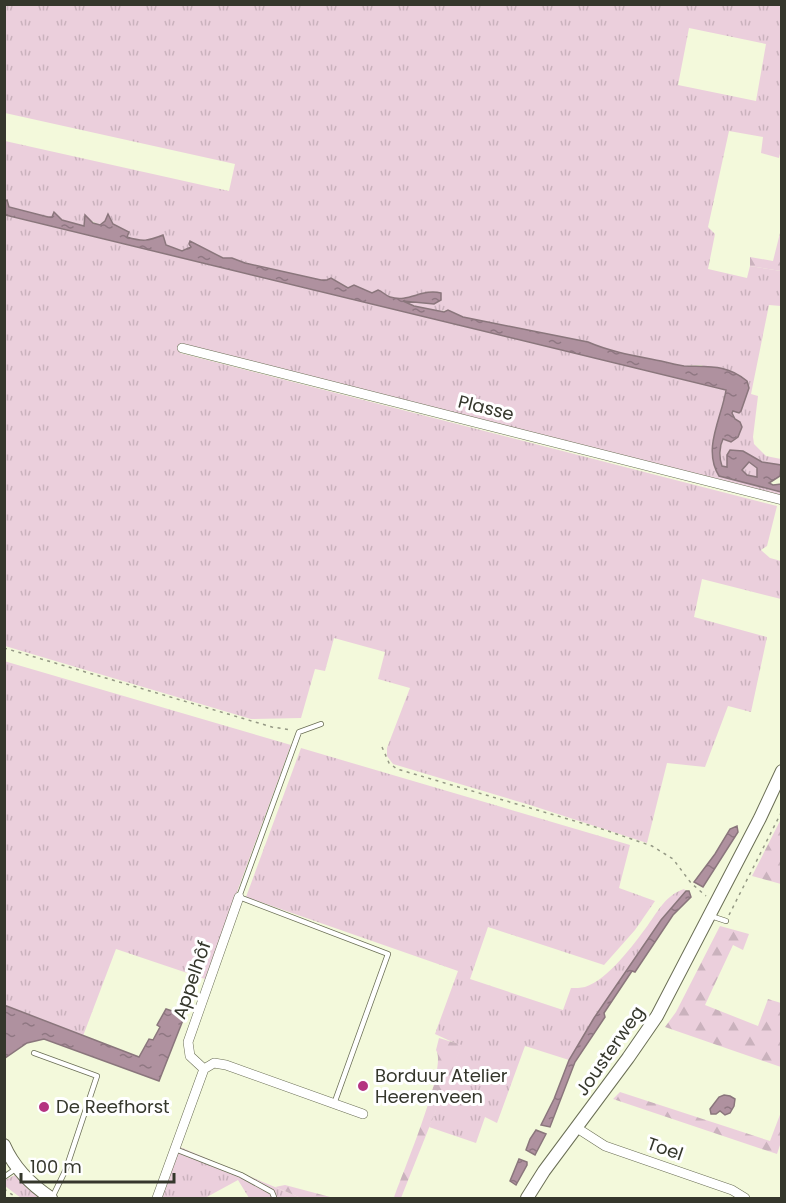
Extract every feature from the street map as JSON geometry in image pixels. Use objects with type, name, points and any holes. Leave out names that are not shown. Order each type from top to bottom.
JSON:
[{"type":"street","name":"Plasse","points":[[182,348],[782,500]]},
{"type":"street","name":"Jousterweg","points":[[527,1198],[544,1171],[657,1016],[717,903],[782,771]]},
{"type":"street","name":"Appelhôf","points":[[204,1069],[189,1056],[188,1042],[239,897]]},
{"type":"street","points":[[157,1198],[204,1069],[214,1063],[226,1065],[363,1114]]},
{"type":"street","name":"Toel","points":[[577,1128],[605,1146],[732,1190],[745,1198]]},
{"type":"street","points":[[4,1145],[17,1168],[30,1184],[51,1198]]},
{"type":"lane","points":[[321,724],[299,732],[239,897],[388,954],[334,1104]]},
{"type":"lane","points":[[710,916],[726,921]]},
{"type":"lane","points":[[34,1053],[97,1076],[66,1169],[51,1198]]},
{"type":"lane","points":[[175,1149],[241,1175],[272,1192],[274,1197]]},
{"type":"lane","points":[[4,1177],[17,1168]]},
{"type":"path","points":[[4,648],[272,727],[299,732]]},
{"type":"path","points":[[382,747],[388,763],[397,769],[602,829],[651,846],[673,860],[691,883],[717,903]]},
{"type":"path","points":[[726,921],[782,811]]},
{"type":"path","points":[[4,1189],[17,1198]]},
{"type":"green space","points":[[5,5],[781,5],[782,145],[779,158],[761,153],[763,137],[729,131],[708,227],[715,234],[708,269],[747,278],[750,266],[781,271],[781,306],[769,305],[751,394],[758,396],[754,444],[766,456],[781,459],[781,465],[762,462],[743,451],[728,463],[727,467],[722,466],[720,453],[723,439],[731,442],[738,437],[742,427],[732,413],[741,411],[749,388],[701,365],[684,366],[633,356],[603,349],[588,342],[463,317],[448,310],[425,309],[402,301],[434,304],[441,294],[433,292],[415,297],[392,298],[354,285],[349,288],[331,278],[321,280],[224,258],[191,242],[191,247],[183,251],[166,245],[158,237],[147,241],[127,237],[129,232],[112,224],[108,215],[100,225],[88,219],[85,226],[62,220],[54,212],[52,217],[48,217],[9,207],[5,201],[5,141],[229,191],[235,164],[5,113]],"holes":[[[689,28],[766,44],[756,101],[678,85]]]},
{"type":"green space","points":[[4,215],[727,390],[713,443],[715,465],[719,476],[781,492],[781,496],[182,345],[180,353],[777,506],[767,546],[761,550],[770,558],[781,561],[781,599],[702,579],[694,617],[767,637],[751,712],[728,706],[705,767],[667,763],[647,843],[393,764],[387,756],[387,748],[410,688],[378,679],[385,652],[334,638],[325,671],[315,669],[301,718],[251,719],[5,646]]},
{"type":"green space","points":[[780,233],[781,271],[750,266],[750,257],[773,261]]},
{"type":"green space","points":[[749,462],[757,468],[757,477],[747,475],[742,470]]},
{"type":"green space","points":[[4,661],[291,745],[205,979],[116,949],[83,1036],[5,1005]]},
{"type":"green space","points":[[301,748],[630,845],[619,888],[655,901],[635,930],[604,965],[488,927],[470,979],[563,1010],[571,988],[585,987],[603,977],[628,951],[667,899],[684,889],[686,891],[661,920],[594,1018],[569,1060],[525,1046],[497,1123],[485,1117],[476,1143],[429,1127],[461,1046],[435,1034],[458,971],[246,897]]},
{"type":"green space","points":[[781,819],[781,884],[752,876]]},
{"type":"green space","points":[[720,926],[749,934],[743,950],[733,945],[705,1005],[758,1026],[768,999],[781,1003],[781,1067],[665,1027],[676,1012]]},
{"type":"green space","points":[[439,1038],[462,1045],[401,1198],[394,1198],[436,1077],[438,1060],[436,1050]]},
{"type":"green space","points":[[620,1092],[770,1141],[781,1112],[781,1142],[777,1154],[613,1099]]},
{"type":"green space","points":[[180,1147],[301,1198],[249,1198],[238,1180],[205,1198],[162,1198]]},
{"type":"green space","points":[[15,1175],[39,1198],[21,1198],[5,1186],[5,1180]]},
{"type":"green space","points":[[285,1185],[334,1198],[301,1198],[275,1187]]},
{"type":"water","points":[[7,200],[9,207],[48,217],[52,217],[54,212],[62,220],[84,226],[85,215],[93,223],[100,225],[108,214],[113,224],[129,232],[127,237],[133,239],[153,239],[163,235],[166,245],[182,251],[191,247],[190,241],[223,258],[232,258],[321,280],[331,278],[348,288],[354,285],[372,293],[378,290],[397,298],[428,292],[441,293],[441,300],[434,304],[403,301],[414,306],[444,312],[448,310],[463,317],[588,342],[681,366],[725,369],[747,381],[749,388],[741,411],[732,413],[742,427],[738,437],[731,442],[723,439],[720,452],[722,466],[727,467],[727,455],[730,450],[743,451],[762,462],[781,465],[780,476],[769,483],[781,484],[781,492],[719,476],[712,455],[726,390],[5,215],[5,201]],"holes":[[[749,462],[757,468],[757,477],[747,475],[742,470]]]},
{"type":"water","points":[[737,826],[738,832],[703,887],[694,882],[730,829]]},
{"type":"water","points":[[686,891],[689,891],[691,897],[673,915],[635,972],[632,971],[575,1062],[550,1127],[541,1125],[569,1060],[594,1018],[661,920]]},
{"type":"water","points":[[4,1005],[139,1057],[149,1039],[153,1040],[160,1027],[157,1025],[166,1009],[185,1015],[159,1081],[44,1039],[27,1043],[5,1058]]},
{"type":"water","points":[[724,1095],[735,1099],[730,1113],[725,1115],[720,1111],[711,1114],[710,1109],[719,1097]]},
{"type":"water","points":[[536,1130],[546,1134],[535,1155],[526,1150]]},
{"type":"water","points":[[519,1159],[527,1162],[527,1165],[516,1185],[510,1181]]},
{"type":"place","name":"Borduur Atelier Heerenveen","points":[[363,1086]]},
{"type":"place","name":"De Reefhorst","points":[[44,1107]]}]
